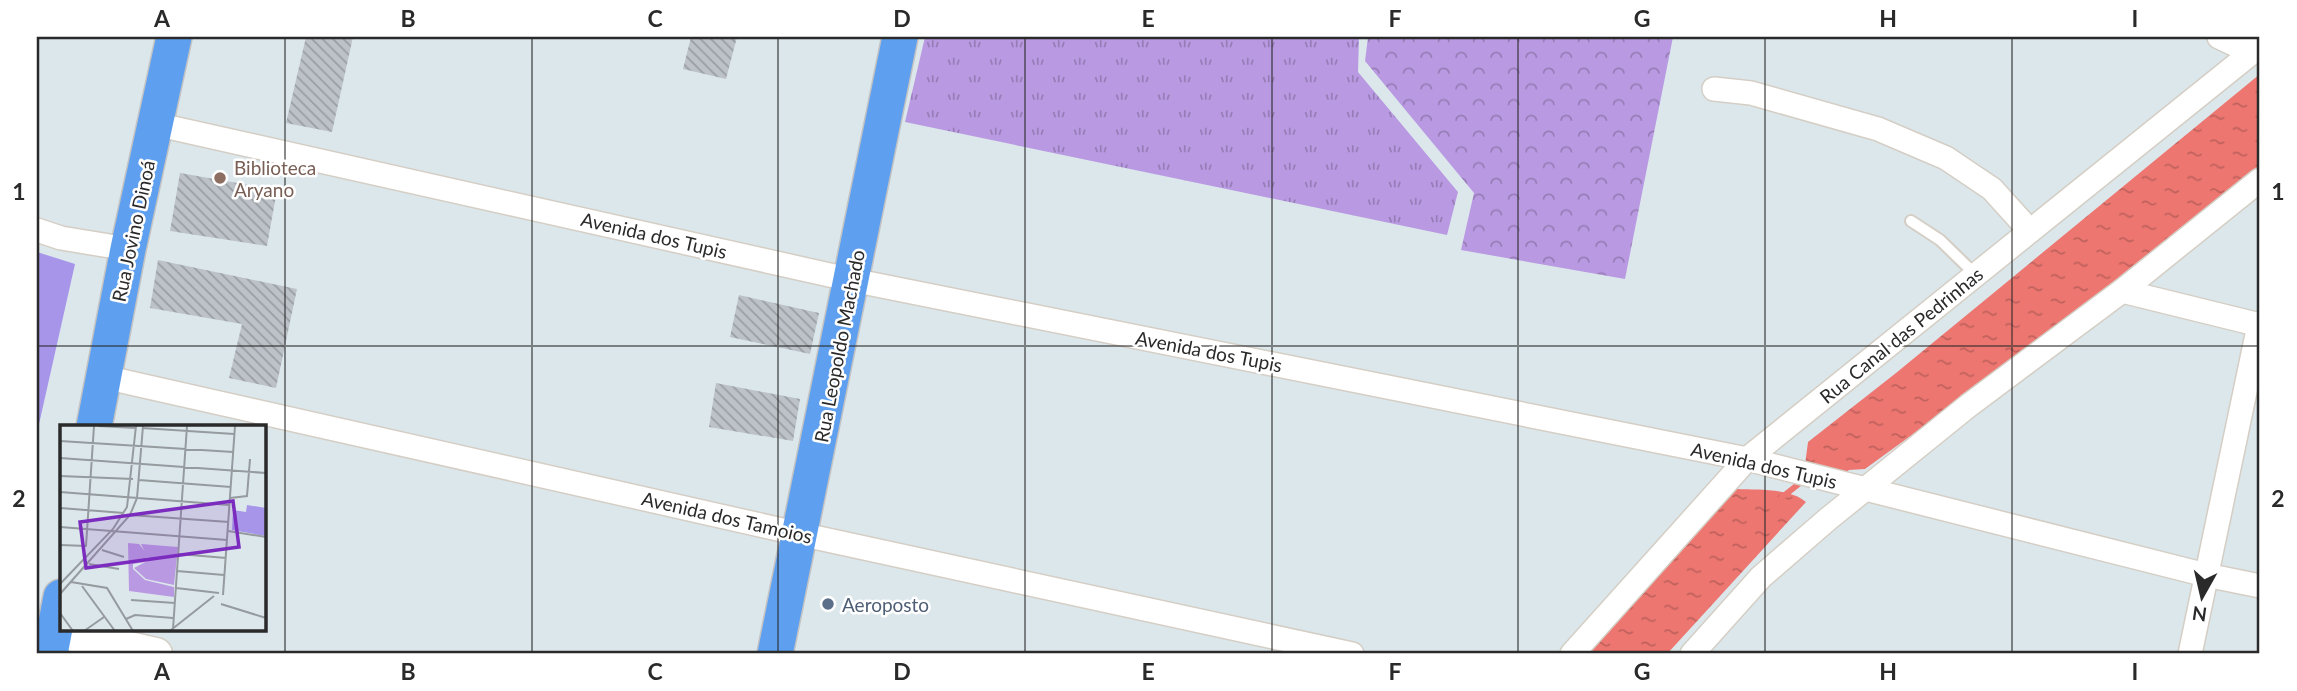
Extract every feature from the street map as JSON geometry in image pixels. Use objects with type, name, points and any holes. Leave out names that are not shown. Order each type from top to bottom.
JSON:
[{"type":"main road","name":"Rua Jovino Dinoá","points":[[94,425],[128,249],[174,37]]},
{"type":"main road","name":"Rua Leopoldo Machado","points":[[775,654],[900,37]]},
{"type":"main road","points":[[52,643],[60,602]]},
{"type":"street","points":[[2218,37],[2256,49]]},
{"type":"street","name":"Rua Canal das Pedrinhas","points":[[1572,654],[1754,461],[1976,275],[2256,49]]},
{"type":"street","points":[[1714,89],[1751,93],[1878,129],[1946,159],[1992,189],[2030,231]]},
{"type":"street","name":"Avenida dos Tupis","points":[[155,124],[852,280],[1754,461],[2206,575],[2260,586]]},
{"type":"street","points":[[1692,654],[1761,577],[1864,488],[2122,291],[2260,180]]},
{"type":"street","points":[[37,230],[61,238],[128,249]]},
{"type":"street","points":[[2122,291],[2260,325],[2190,654]]},
{"type":"street","name":"Avenida dos Tamoios","points":[[104,377],[800,534],[1352,654]]},
{"type":"street","points":[[52,643],[156,654]]},
{"type":"lane","points":[[1910,221],[1940,240],[1976,275]]},
{"type":"green space","points":[[925,37],[1359,37],[1358,72],[1458,192],[1447,235],[905,122]]},
{"type":"green space","points":[[1368,37],[1673,37],[1625,279],[1461,250],[1474,193],[1365,61]]},
{"type":"shaded area","points":[[37,252],[75,264],[37,433]]},
{"type":"water","points":[[2260,74],[2260,169],[2139,261],[2097,300],[1865,469],[1849,470],[1845,473],[1805,465],[1808,442]]},
{"type":"water","points":[[1737,489],[1783,492],[1806,502],[1667,654],[1589,654],[1617,617]]},
{"type":"building","points":[[306,37],[353,37],[332,132],[286,123]]},
{"type":"building","points":[[691,37],[737,37],[726,79],[683,69]]},
{"type":"building","points":[[180,173],[277,190],[267,246],[170,231]]},
{"type":"building","points":[[158,260],[297,289],[276,388],[229,378],[242,324],[150,308]]},
{"type":"building","points":[[739,295],[819,313],[810,354],[730,337]]},
{"type":"building","points":[[716,383],[800,399],[793,441],[709,427]]},
{"type":"waterway","points":[[1781,498],[1805,479]]},
{"type":"place","name":"Biblioteca Aryano","points":[[220,178]]},
{"type":"place","name":"Aeroposto","points":[[828,604]]}]
